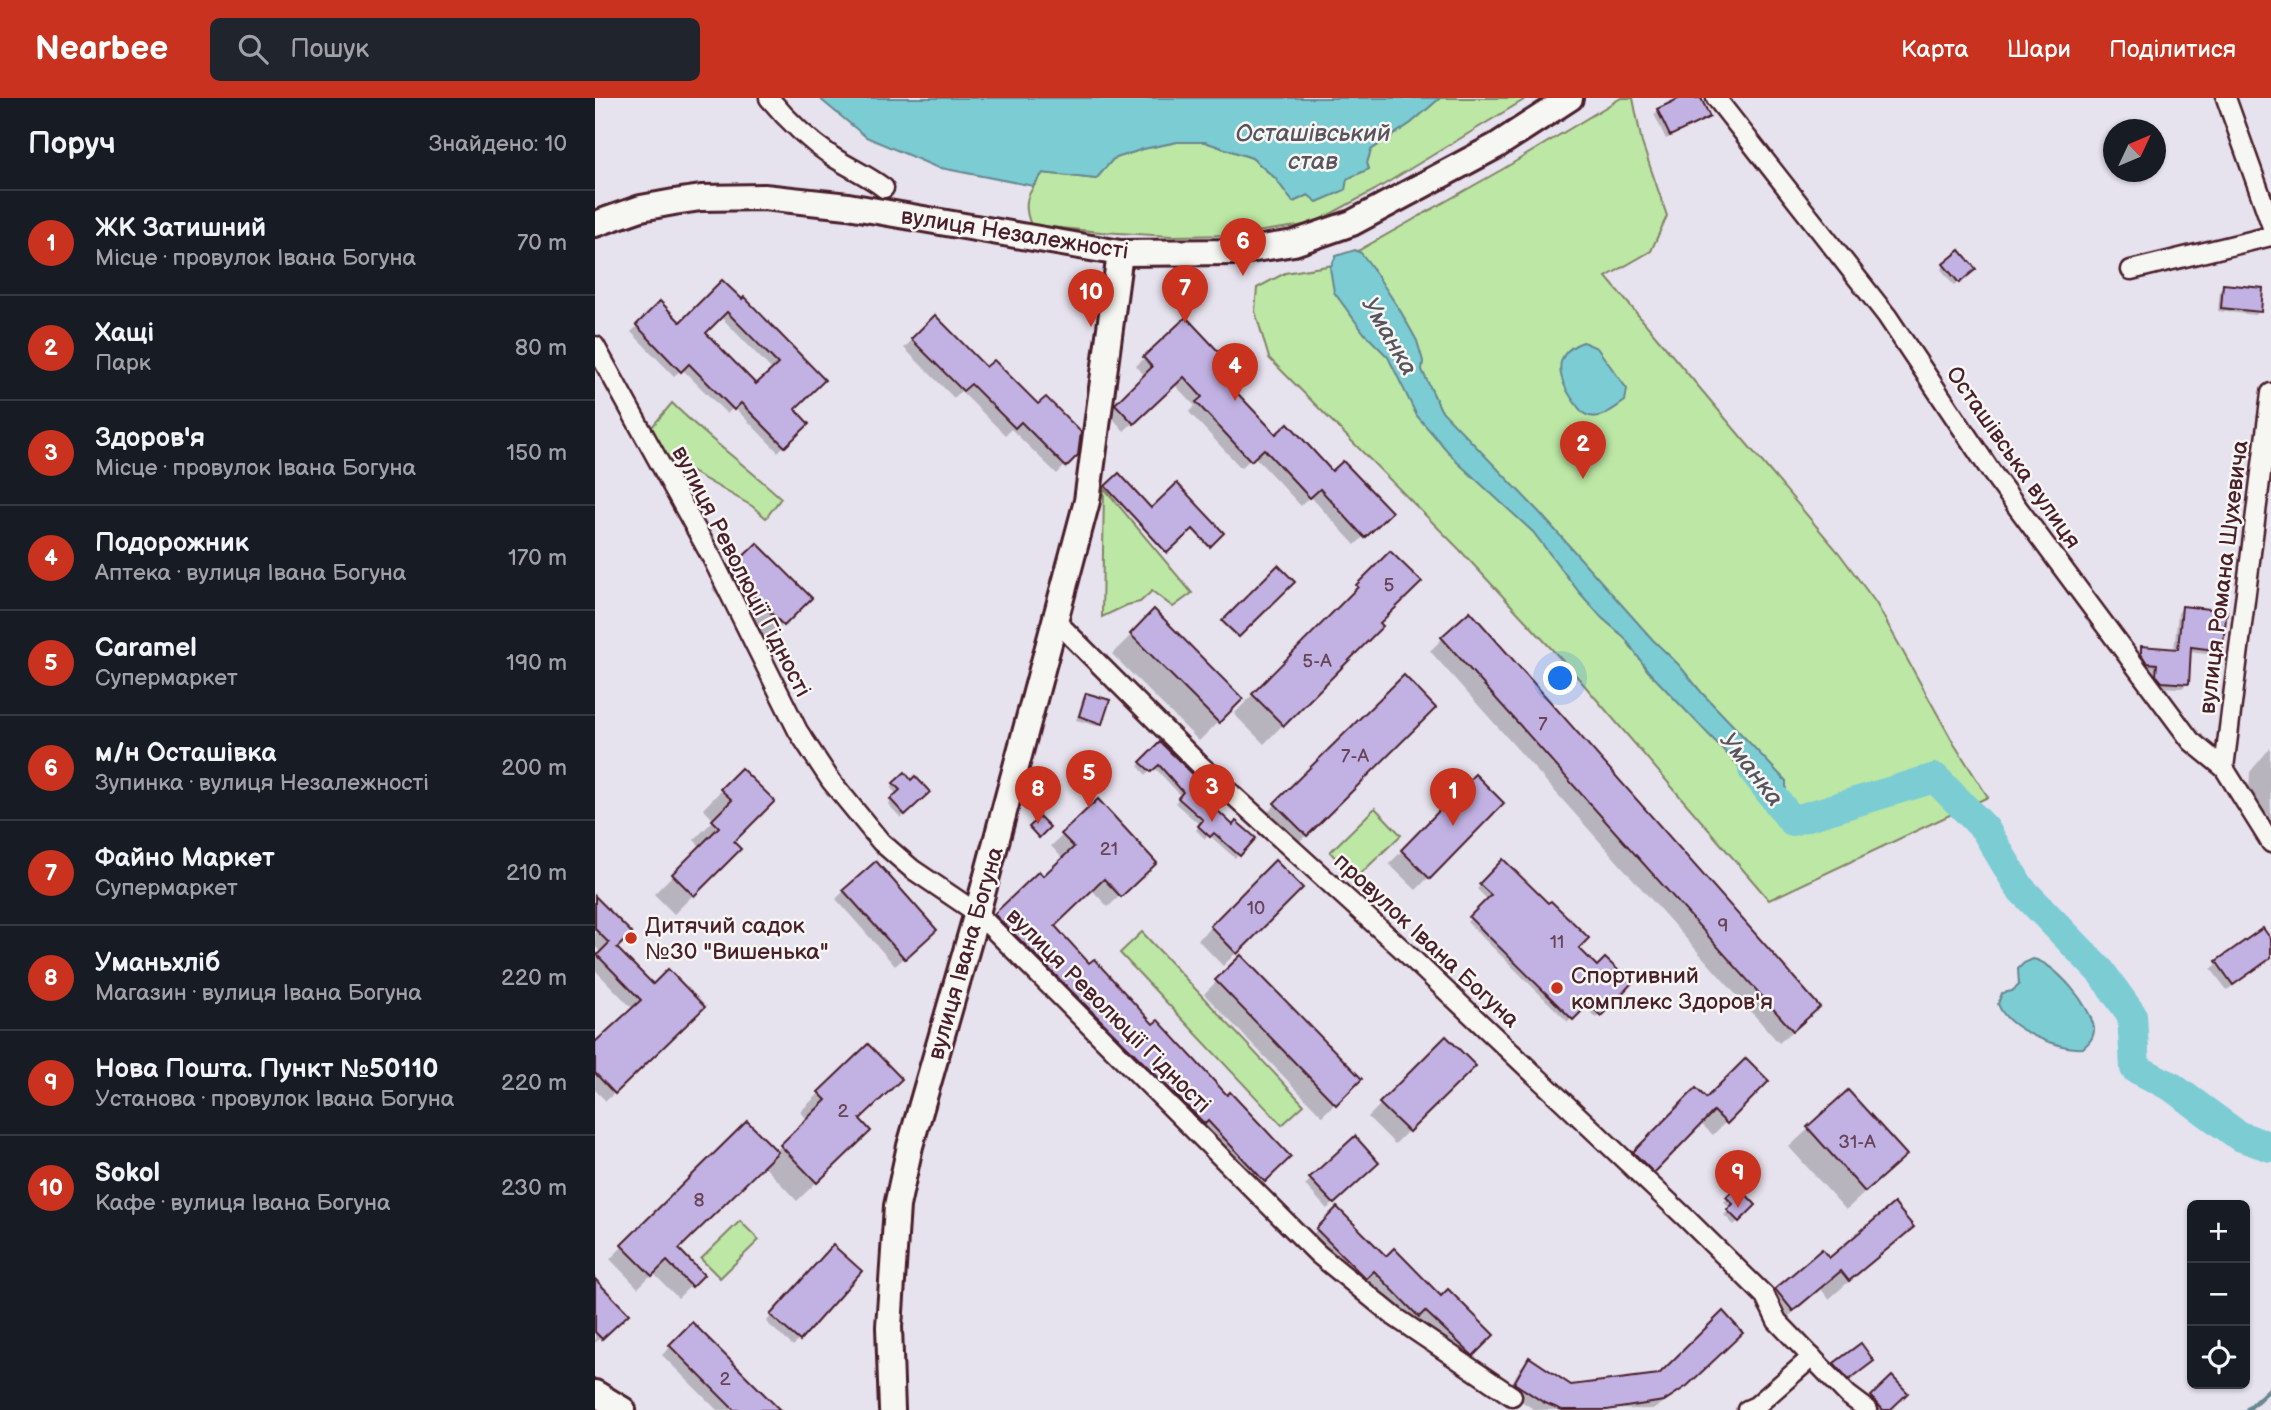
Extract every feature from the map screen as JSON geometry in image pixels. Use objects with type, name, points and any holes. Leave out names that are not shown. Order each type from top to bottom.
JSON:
[{"type":"main road","name":"вулиця Незалежності","points":[[595,224],[642,208],[674,202],[701,198],[764,197],[848,206],[1120,253],[1236,252],[1294,243],[1352,223],[1496,146],[1570,98]]},
{"type":"main road","name":"вулиця Івана Богуна","points":[[892,1410],[889,1327],[897,1206],[910,1146],[977,913],[1087,502],[1120,253]]},
{"type":"main road","points":[[595,1393],[623,1410]]},
{"type":"street","points":[[769,98],[806,137],[884,188]]},
{"type":"street","name":"Осташівська вулиця","points":[[1716,98],[1887,316],[1992,473],[2192,741],[2224,768],[2271,844]]},
{"type":"street","points":[[2226,98],[2271,224]]},
{"type":"street","points":[[2131,270],[2271,236]]},
{"type":"street","name":"вулиця Революції Гідності","points":[[595,346],[712,558],[798,732],[859,818],[912,869],[977,913],[1318,1254],[1395,1317],[1512,1396]]},
{"type":"street","name":"вулиця Романа Шухевича","points":[[2224,768],[2271,393]]},
{"type":"street","name":"провулок Івана Богуна","points":[[1056,621],[1200,765],[1402,949],[1765,1296],[1777,1321],[1848,1395],[1868,1410]]},
{"type":"street","points":[[1747,1410],[1756,1406],[1812,1357]]},
{"type":"green space","points":[[1440,98],[1527,98],[1375,190],[1312,224],[1234,235],[1171,236],[1031,225],[1028,217],[1028,197],[1043,173],[1096,179],[1113,159],[1177,142],[1205,142],[1252,158],[1275,178],[1293,202],[1369,169],[1367,163],[1371,150],[1411,123]]},
{"type":"green space","points":[[1621,98],[1633,98],[1642,143],[1667,216],[1651,251],[1606,277],[1839,553],[1876,603],[1954,744],[1988,797],[1769,900],[1573,672],[1458,548],[1269,358],[1255,311],[1257,288],[1285,273],[1333,265],[1503,169]]},
{"type":"green space","points":[[672,403],[781,498],[766,518],[752,506],[668,458],[651,428]]},
{"type":"green space","points":[[1104,488],[1192,593],[1173,607],[1152,591],[1140,602],[1102,617]]},
{"type":"green space","points":[[1375,808],[1401,835],[1355,879],[1330,852]]},
{"type":"green space","points":[[1142,932],[1304,1105],[1282,1125],[1120,953]]},
{"type":"green space","points":[[740,1221],[759,1240],[720,1278],[701,1259]]},
{"type":"water","name":"Осташівський став","points":[[819,98],[1440,98],[1411,123],[1371,150],[1367,163],[1369,169],[1347,179],[1345,190],[1317,202],[1308,195],[1293,202],[1275,178],[1252,158],[1205,142],[1177,142],[1113,159],[1096,179],[1043,173],[1033,186],[936,167],[866,137]]},
{"type":"water","points":[[1355,250],[1369,263],[1417,341],[1423,361],[1422,370],[1441,410],[1540,513],[1653,640],[1786,781],[1786,792],[1775,804],[1648,671],[1624,637],[1602,618],[1579,592],[1533,532],[1457,462],[1417,416],[1388,357],[1364,333],[1334,292],[1330,268],[1336,256]]},
{"type":"water","points":[[1583,342],[1597,348],[1627,389],[1625,401],[1609,412],[1593,417],[1582,412],[1569,393],[1561,374],[1564,356],[1571,348]]},
{"type":"water","points":[[2033,959],[2042,962],[2061,977],[2087,1009],[2094,1032],[2083,1048],[2047,1042],[2022,1029],[2003,1013],[1998,1004],[2002,993],[2012,991],[2019,985],[2018,969]]},
{"type":"building","points":[[1680,98],[1701,98],[1710,117],[1670,136],[1657,109]]},
{"type":"building","points":[[1960,250],[1976,269],[1959,283],[1943,264]]},
{"type":"building","points":[[722,280],[742,299],[744,297],[825,380],[795,409],[809,424],[785,447],[741,403],[734,410],[689,364],[681,372],[636,325],[660,301],[680,322]],"holes":[[[727,312],[778,364],[756,384],[706,333]]]},
{"type":"building","points":[[2223,284],[2263,288],[2261,312],[2221,308]]},
{"type":"building","points":[[935,315],[986,367],[994,360],[1038,404],[1046,397],[1081,432],[1078,455],[1066,467],[1021,422],[1015,428],[971,384],[963,391],[911,339]]},
{"type":"building","points":[[1186,317],[1233,367],[1222,377],[1276,434],[1288,423],[1332,471],[1343,461],[1392,512],[1365,538],[1320,489],[1310,498],[1264,449],[1251,461],[1196,402],[1202,397],[1184,377],[1134,424],[1115,404],[1152,367],[1143,357]]},
{"type":"building","points":[[1119,473],[1151,508],[1177,483],[1224,533],[1210,547],[1193,529],[1167,553],[1105,486]]},
{"type":"building","points":[[757,543],[812,598],[784,626],[730,569]]},
{"type":"building","points":[[1390,551],[1422,582],[1380,623],[1383,626],[1284,726],[1252,694]]},
{"type":"building","points":[[1278,565],[1295,582],[1239,637],[1222,621]]},
{"type":"building","points":[[2182,606],[2227,611],[2222,651],[2191,647],[2189,684],[2162,682],[2156,675],[2157,664],[2147,663],[2141,654],[2141,646],[2178,649]]},
{"type":"building","points":[[1154,609],[1243,699],[1219,723],[1130,634]]},
{"type":"building","points":[[1470,611],[1820,1007],[1793,1031],[1441,637]]},
{"type":"building","points":[[1404,675],[1436,708],[1307,836],[1274,803]]},
{"type":"building","points":[[1086,693],[1110,700],[1102,724],[1079,716]]},
{"type":"building","points":[[1160,742],[1210,791],[1204,798],[1233,825],[1236,821],[1256,838],[1240,856],[1214,833],[1210,837],[1198,826],[1203,820],[1178,798],[1183,792],[1159,765],[1151,772],[1140,762]]},
{"type":"building","points":[[741,768],[775,801],[734,842],[741,849],[694,896],[672,874],[719,827],[712,820],[732,800],[720,789]]},
{"type":"building","points":[[905,772],[911,780],[915,776],[930,792],[905,815],[890,799],[900,790],[893,783]]},
{"type":"building","points":[[1475,774],[1504,803],[1430,879],[1401,850]]},
{"type":"building","points":[[1098,799],[1157,863],[1121,897],[1104,879],[1055,926],[1089,963],[1094,959],[1153,1024],[1158,1020],[1227,1095],[1230,1092],[1291,1157],[1265,1182],[1208,1121],[1205,1124],[994,914],[1039,871],[1043,876],[1074,847],[1061,834]]},
{"type":"building","points":[[1040,817],[1050,827],[1039,838],[1029,827]]},
{"type":"building","points":[[1503,859],[1589,938],[1579,948],[1597,966],[1605,958],[1632,983],[1601,1016],[1589,1004],[1573,1020],[1469,917],[1491,895],[1479,884]]},
{"type":"building","points":[[1275,860],[1303,888],[1237,954],[1210,926]]},
{"type":"building","points":[[876,861],[937,930],[905,959],[843,890]]},
{"type":"building","points":[[595,896],[632,933],[617,948],[653,984],[668,969],[705,1007],[615,1094],[595,1073],[595,1042],[641,1000],[597,955],[609,943],[595,929]]},
{"type":"building","points":[[2263,928],[2271,939],[2271,958],[2233,985],[2216,961]]},
{"type":"building","points":[[1241,955],[1362,1079],[1336,1105],[1215,980]]},
{"type":"building","points":[[1446,1036],[1476,1066],[1409,1132],[1379,1103]]},
{"type":"building","points":[[868,1044],[902,1079],[860,1119],[871,1131],[817,1183],[780,1145],[826,1100],[818,1092]]},
{"type":"building","points":[[1746,1058],[1769,1081],[1727,1124],[1714,1111],[1654,1173],[1633,1152],[1696,1088],[1706,1098]]},
{"type":"building","points":[[1848,1090],[1907,1155],[1865,1192],[1807,1127]]},
{"type":"building","points":[[747,1121],[778,1152],[679,1249],[704,1275],[692,1287],[667,1261],[652,1276],[621,1245]]},
{"type":"building","points":[[1355,1136],[1379,1163],[1334,1204],[1309,1178]]},
{"type":"building","points":[[1738,1186],[1756,1205],[1739,1222],[1727,1210],[1733,1204],[1726,1197]]},
{"type":"building","points":[[1894,1203],[1914,1227],[1849,1281],[1841,1271],[1793,1311],[1775,1289],[1822,1249],[1829,1258]]},
{"type":"building","points":[[1337,1207],[1386,1256],[1394,1248],[1441,1296],[1448,1289],[1494,1335],[1473,1356],[1425,1311],[1419,1317],[1374,1271],[1366,1279],[1316,1229]]},
{"type":"building","points":[[833,1245],[862,1271],[800,1341],[770,1315]]},
{"type":"building","points":[[595,1279],[629,1314],[602,1339],[595,1332]]},
{"type":"building","points":[[1723,1311],[1743,1333],[1687,1386],[1664,1401],[1607,1410],[1562,1410],[1543,1402],[1514,1383],[1529,1357],[1571,1385],[1659,1374]]},
{"type":"building","points":[[692,1322],[780,1410],[734,1410],[669,1345]]},
{"type":"building","points":[[1861,1343],[1874,1361],[1849,1380],[1834,1363]]},
{"type":"building","points":[[1892,1376],[1908,1393],[1890,1410],[1883,1410],[1871,1396]]},
{"type":"waterway","name":"Уманка","points":[[1753,770],[1792,821],[1935,778],[1985,829],[2020,888],[2101,972],[2132,1015],[2135,1068],[2172,1087],[2239,1136],[2271,1147]]},
{"type":"waterway","points":[[2247,1410],[2271,1388]]},
{"type":"place","name":"м/н Осташівка","points":[[1243,276]]},
{"type":"place","name":"Файно Маркет","points":[[1185,323]]},
{"type":"place","name":"Sokol","points":[[1091,327]]},
{"type":"place","name":"Подорожник","points":[[1235,401]]},
{"type":"place","name":"Хащі","points":[[1583,479]]},
{"type":"place","name":"Caramel","points":[[1089,808]]},
{"type":"place","name":"Здоров'я","points":[[1212,822]]},
{"type":"place","name":"Уманьхліб","points":[[1038,824]]},
{"type":"place","name":"ЖК Затишний","points":[[1453,826]]},
{"type":"place","name":"Дитячий садок №30 \"Вишенька\"","points":[[631,938]]},
{"type":"place","name":"Спортивний комплекс Здоров'я","points":[[1557,988]]},
{"type":"place","name":"Нова Пошта. Пункт №50110","points":[[1738,1208]]}]
